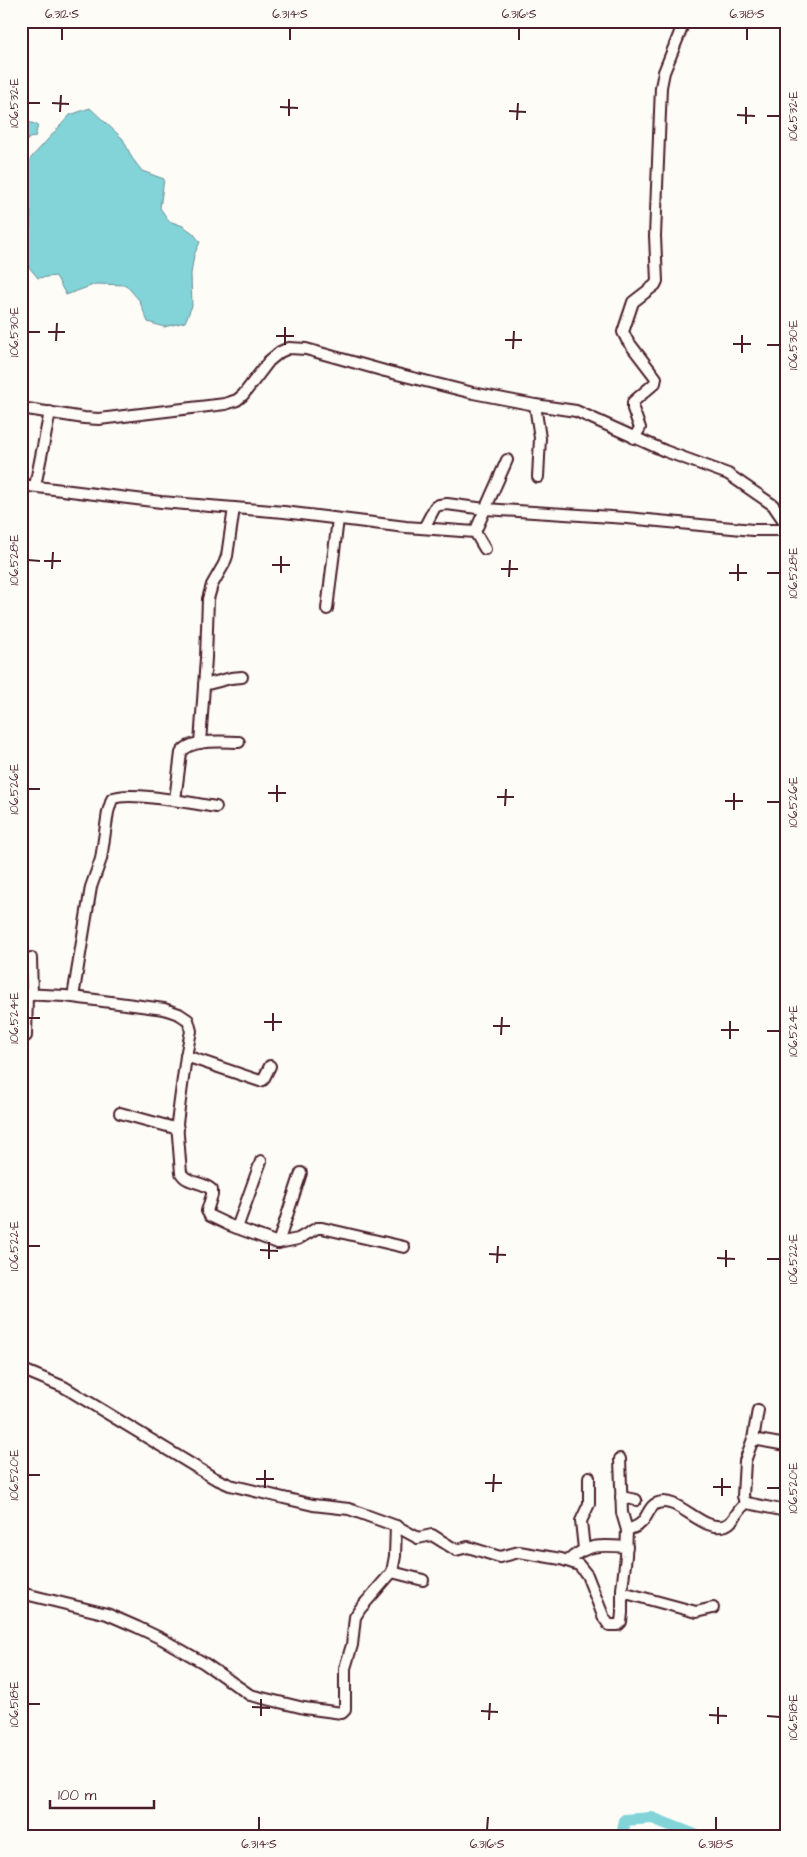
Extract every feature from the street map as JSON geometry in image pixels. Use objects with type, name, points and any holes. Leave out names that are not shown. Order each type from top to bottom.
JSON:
[{"type":"street","points":[[634,438],[640,428],[633,409],[633,402],[655,383],[656,378],[627,340],[623,330],[633,302],[655,286],[657,281],[655,236],[661,87],[664,72],[682,21]]},
{"type":"street","points":[[21,408],[80,418],[99,419],[230,403],[243,395],[275,356],[284,350],[306,349],[357,364],[473,393],[535,406],[576,411],[664,451],[728,474],[773,504],[786,524]]},
{"type":"street","points":[[535,406],[540,438],[538,477]]},
{"type":"street","points":[[35,486],[50,412]]},
{"type":"street","points":[[475,532],[508,460]]},
{"type":"street","points":[[21,484],[161,502],[475,532]]},
{"type":"street","points":[[424,528],[434,509],[439,504],[464,505],[485,509],[627,518],[753,530],[786,530]]},
{"type":"street","points":[[200,743],[208,599],[212,585],[224,564],[234,508]]},
{"type":"street","points":[[327,610],[338,519]]},
{"type":"street","points":[[475,532],[485,549]]},
{"type":"street","points":[[204,686],[231,678],[242,678]]},
{"type":"street","points":[[174,800],[181,753],[186,747],[200,743],[239,742]]},
{"type":"street","points":[[73,998],[91,887],[101,859],[111,801],[122,796],[174,800],[216,807]]},
{"type":"street","points":[[26,1036],[26,994],[30,958]]},
{"type":"street","points":[[26,994],[164,1009],[183,1016],[188,1020],[191,1031],[186,1056],[178,1129],[182,1176],[210,1187],[212,1195],[207,1210],[210,1216],[278,1243],[298,1239],[317,1228],[322,1228],[404,1247]]},
{"type":"street","points":[[186,1056],[260,1081],[263,1080],[270,1066]]},
{"type":"street","points":[[120,1113],[178,1129]]},
{"type":"street","points":[[237,1228],[261,1161]]},
{"type":"street","points":[[278,1243],[301,1173]]},
{"type":"street","points":[[21,1370],[64,1387],[214,1478],[230,1485],[313,1505],[349,1509],[396,1526],[418,1538],[432,1536],[456,1550],[468,1547],[500,1557],[519,1552],[568,1561],[579,1565],[584,1569],[589,1578],[604,1618],[609,1625],[617,1626],[621,1622],[627,1547],[627,1530],[620,1497],[620,1459]]},
{"type":"street","points":[[746,1503],[743,1496],[745,1461],[753,1439],[758,1410]]},
{"type":"street","points":[[753,1439],[786,1445]]},
{"type":"street","points":[[584,1549],[581,1521],[589,1504],[589,1477]]},
{"type":"street","points":[[620,1497],[636,1500]]},
{"type":"street","points":[[627,1530],[640,1524],[653,1506],[658,1503],[670,1503],[702,1521],[722,1526],[731,1522],[739,1508],[746,1503],[786,1511]]},
{"type":"street","points":[[21,1593],[107,1614],[137,1627],[204,1663],[250,1694],[304,1708],[342,1713],[346,1710],[345,1668],[352,1645],[354,1617],[392,1572],[395,1556],[396,1526]]},
{"type":"street","points":[[568,1561],[577,1552],[584,1549],[605,1546],[627,1547]]},
{"type":"street","points":[[392,1572],[424,1580]]},
{"type":"street","points":[[622,1592],[696,1612],[713,1608]]},
{"type":"water","points":[[90,108],[123,139],[132,158],[142,171],[164,179],[160,208],[169,221],[183,226],[193,233],[200,242],[194,255],[191,274],[192,306],[185,322],[164,327],[148,322],[139,300],[126,285],[96,284],[66,295],[56,276],[38,278],[23,260],[22,233],[30,229],[31,211],[21,202],[21,169],[70,115]]},
{"type":"water","points":[[21,122],[38,125],[35,137],[21,143]]},
{"type":"waterway","points":[[622,1836],[625,1820],[652,1818],[698,1836]]}]
